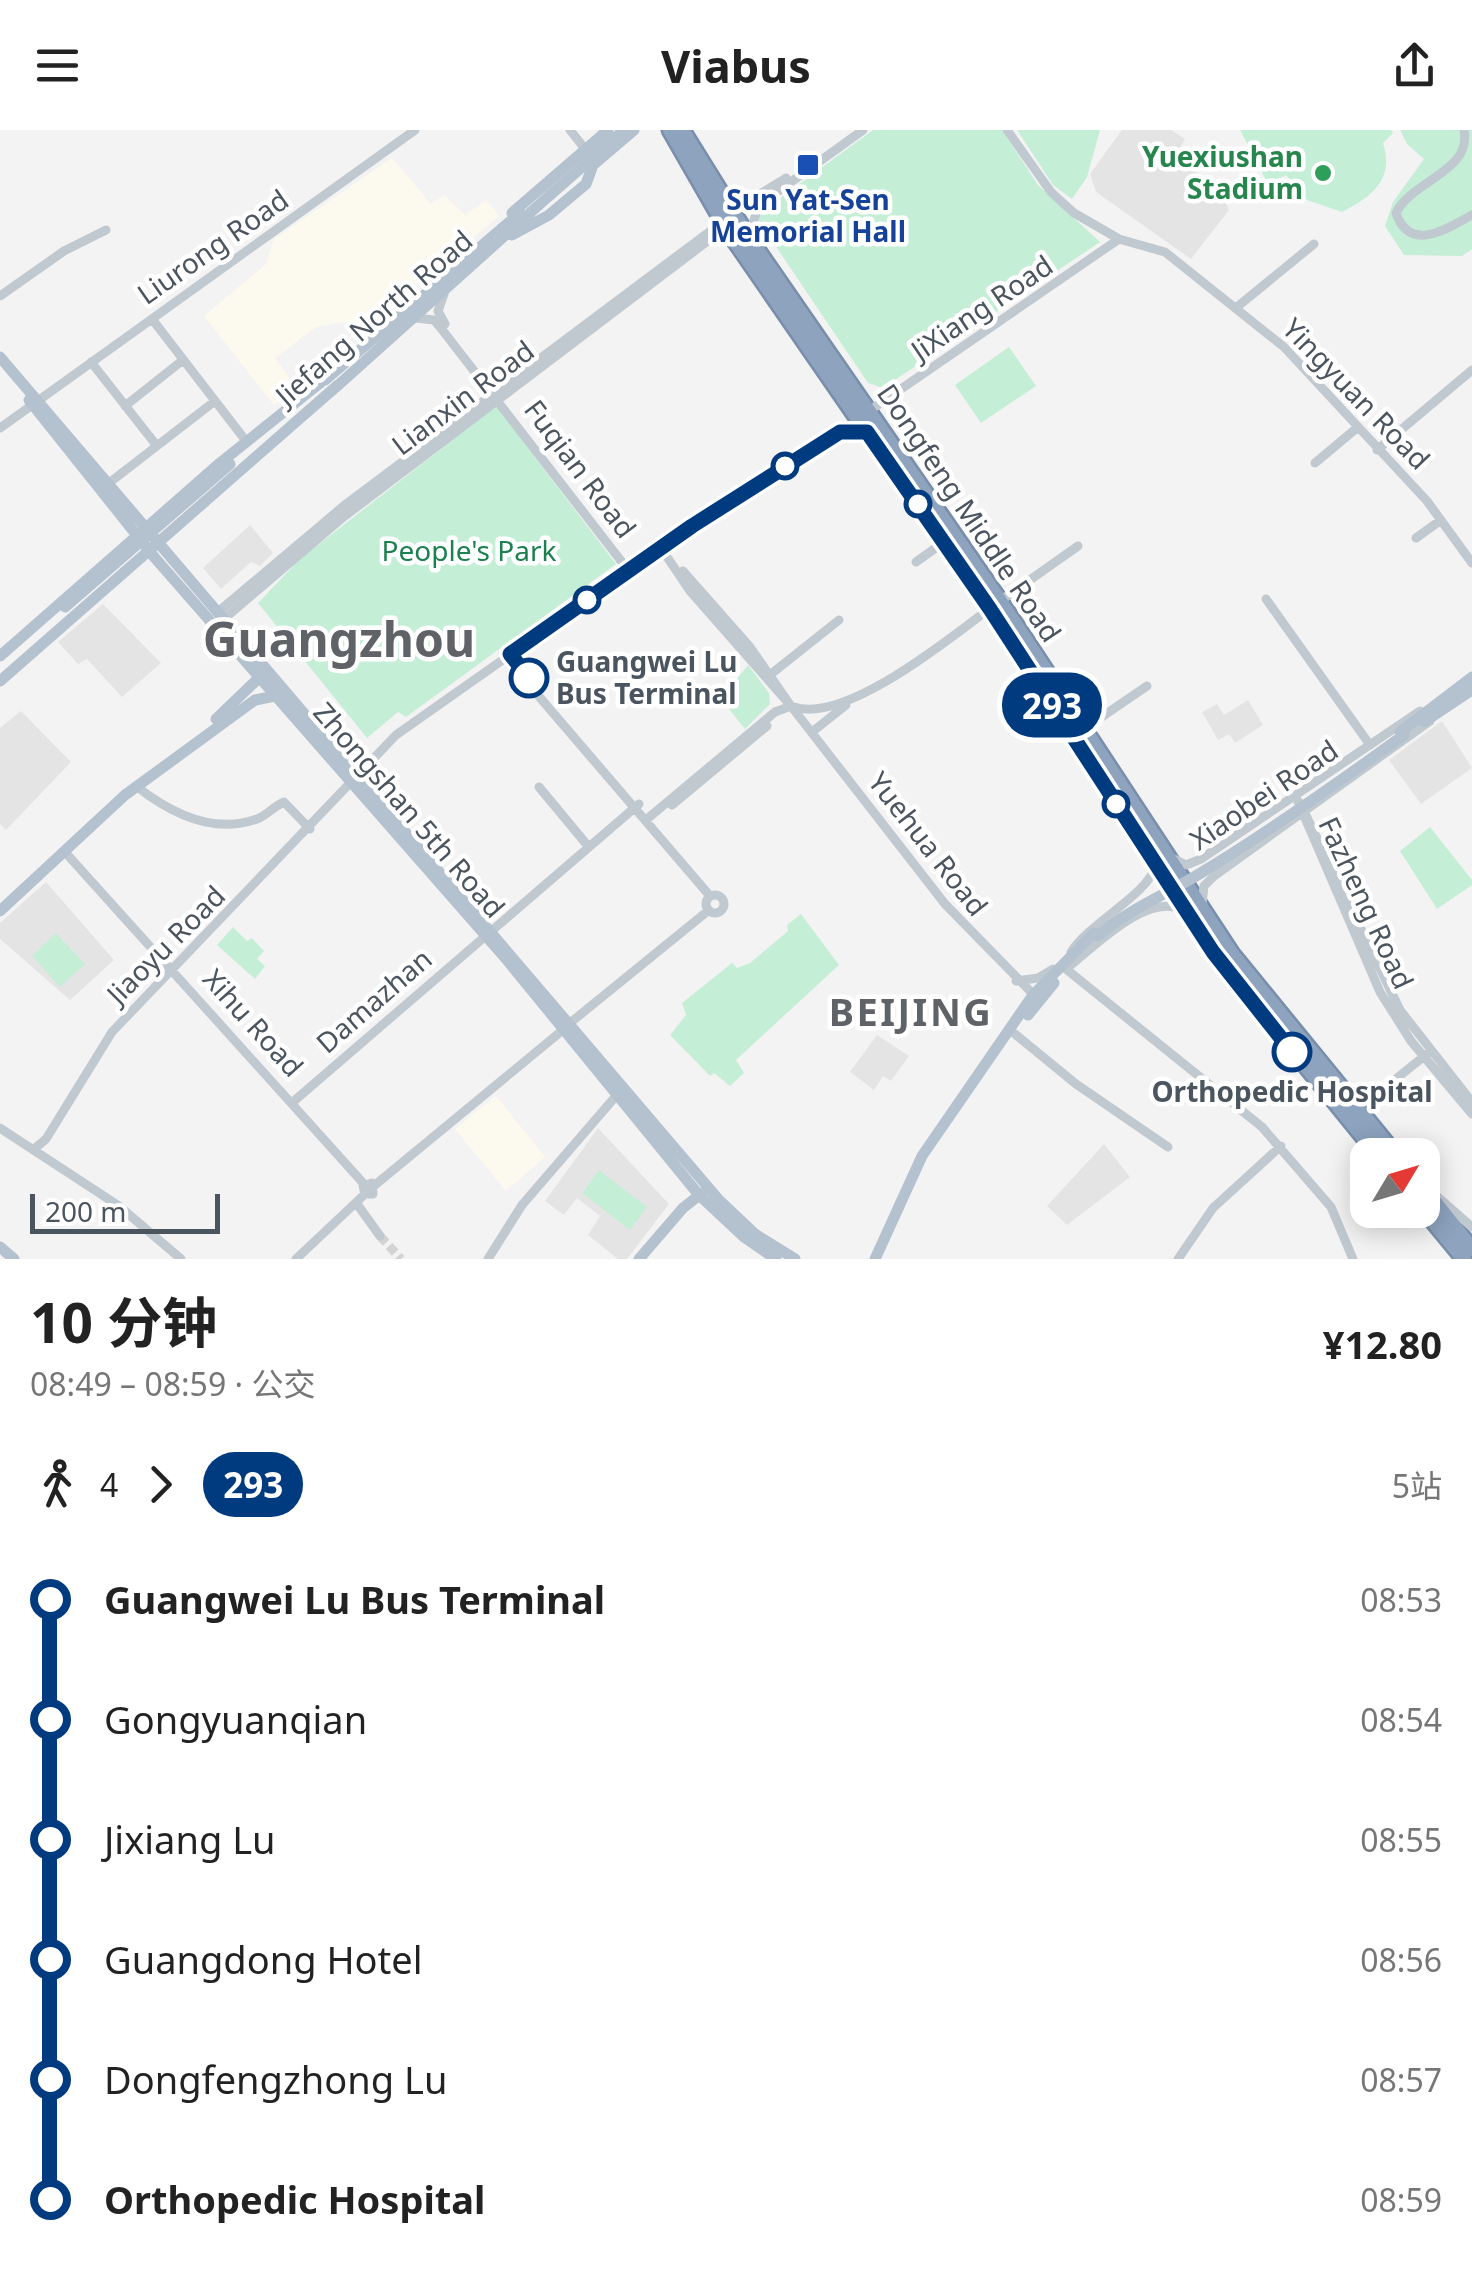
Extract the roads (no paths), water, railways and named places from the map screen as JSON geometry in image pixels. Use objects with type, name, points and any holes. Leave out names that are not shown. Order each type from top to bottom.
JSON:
[{"type":"highway","name":"Dongfeng Middle Road","points":[[676,131],[718,189],[743,241],[867,432],[1084,729],[1158,855]]},
{"type":"highway","name":"Dongfeng Middle Road","points":[[676,131],[718,215],[743,241],[869,411],[1251,1002],[1364,1138]]},
{"type":"highway","name":"Dongfeng Middle Road","points":[[1198,916],[1382,1138]]},
{"type":"highway","points":[[1440,1203],[1469,1229]]},
{"type":"highway","points":[[1440,1209],[1472,1249]]},
{"type":"highway","points":[[1438,1228],[1464,1259]]},
{"type":"main road","points":[[489,246],[608,130]]},
{"type":"main road","name":"Jiefang North Road","points":[[149,539],[621,130]]},
{"type":"main road","points":[[489,246],[549,215],[586,184],[593,165],[634,130]]},
{"type":"main road","points":[[581,153],[593,165]]},
{"type":"main road","name":"Jiefang North Road","points":[[334,380],[444,294],[489,246]]},
{"type":"main road","points":[[0,357],[149,539]]},
{"type":"main road","points":[[0,367],[109,483],[149,539]]},
{"type":"main road","points":[[0,678],[149,539],[246,441],[334,380]]},
{"type":"main road","points":[[0,664],[334,380]]},
{"type":"main road","points":[[0,656],[149,539]]},
{"type":"main road","name":"Zhongshan 5th Road","points":[[149,539],[222,614],[354,777],[567,1026]]},
{"type":"main road","name":"Zhongshan 5th Road","points":[[149,539],[275,696],[354,777]]},
{"type":"main road","points":[[0,678],[67,610]]},
{"type":"main road","points":[[196,740],[260,678],[266,666]]},
{"type":"main road","name":"Xiaobei Road","points":[[1402,734],[1472,677]]},
{"type":"main road","name":"Xiaobei Road","points":[[1036,997],[1124,909],[1192,873],[1472,690]]},
{"type":"main road","points":[[0,911],[136,786],[256,700],[275,696]]},
{"type":"main road","points":[[879,1259],[922,1156],[1024,1008],[1036,997]]},
{"type":"main road","points":[[879,1259],[927,1160],[1015,1034],[1036,997]]},
{"type":"main road","points":[[567,1026],[616,1096],[744,1237],[776,1259]]},
{"type":"main road","points":[[567,1026],[704,1194],[795,1259]]},
{"type":"main road","points":[[639,1259],[704,1194]]},
{"type":"main road","points":[[647,1259],[704,1194]]},
{"type":"main road","points":[[0,1250],[6,1259]]},
{"type":"main road","points":[[0,1250],[14,1259]]},
{"type":"street","name":"Liurong Road","points":[[0,428],[414,130]]},
{"type":"street","points":[[570,130],[581,153]]},
{"type":"street","points":[[718,189],[743,199],[759,196],[853,130]]},
{"type":"street","points":[[743,241],[758,205],[863,130]]},
{"type":"street","name":"Yingyuan Road","points":[[1007,130],[1061,202],[1118,239],[1165,252],[1236,307],[1322,384],[1441,520],[1472,564]]},
{"type":"street","points":[[1464,130],[1467,141],[1461,160],[1415,191],[1396,213],[1410,232],[1423,236],[1442,234],[1472,215]]},
{"type":"street","name":"Lianxin Road","points":[[222,614],[710,232],[718,215]]},
{"type":"street","points":[[0,296],[64,252],[106,230]]},
{"type":"street","name":"Lianxin Road","points":[[496,396],[709,240],[722,236],[743,241]]},
{"type":"street","name":"JiXiang Road","points":[[869,411],[1118,239]]},
{"type":"street","points":[[1236,307],[1314,244]]},
{"type":"street","name":"Fuqian Road","points":[[444,294],[441,319],[625,566]]},
{"type":"street","name":"Fuqian Road","points":[[416,318],[436,322],[496,396]]},
{"type":"street","points":[[152,319],[246,441]]},
{"type":"street","points":[[125,406],[184,360]]},
{"type":"street","points":[[91,362],[157,446]]},
{"type":"street","points":[[1377,450],[1472,370]]},
{"type":"street","points":[[109,483],[215,401]]},
{"type":"street","points":[[354,777],[404,728],[661,545],[838,428],[848,416],[848,404]]},
{"type":"street","points":[[1315,462],[1358,427]]},
{"type":"street","points":[[508,654],[625,566],[840,432],[867,432]]},
{"type":"street","points":[[1416,538],[1441,520]]},
{"type":"street","points":[[916,562],[944,542]]},
{"type":"street","name":"Yuehua Road","points":[[661,545],[771,674],[791,706]]},
{"type":"street","name":"Yuehua Road","points":[[661,545],[697,600],[791,706],[945,904],[1036,997]]},
{"type":"street","points":[[650,820],[791,706],[828,708],[884,680],[1078,546]]},
{"type":"street","points":[[1266,599],[1370,745]]},
{"type":"street","points":[[771,674],[839,620]]},
{"type":"street","points":[[508,654],[710,896]]},
{"type":"street","points":[[1084,729],[1146,686]]},
{"type":"street","points":[[812,732],[868,688]]},
{"type":"street","name":"Xiaobei Road","points":[[1158,855],[1183,864],[1201,859],[1456,688]]},
{"type":"street","name":"Xiaobei Road","points":[[1198,916],[1201,894],[1214,876],[1330,796],[1444,710]]},
{"type":"street","name":"Jiaoyu Road","points":[[34,1150],[46,1139],[100,1048],[310,829],[354,777]]},
{"type":"street","points":[[1321,780],[1319,790],[1330,796]]},
{"type":"street","points":[[136,786],[175,814],[199,820],[235,823],[259,819],[284,802],[310,829]]},
{"type":"street","points":[[539,787],[588,846]]},
{"type":"street","name":"Fazheng Road","points":[[1296,797],[1387,988],[1427,1054],[1472,1114]]},
{"type":"street","name":"Damazhan","points":[[294,1101],[637,805]]},
{"type":"street","name":"Xihu Road","points":[[64,851],[294,1101],[368,1188]]},
{"type":"street","points":[[1066,964],[1089,928],[1153,877],[1158,855]]},
{"type":"street","points":[[1201,859],[1202,872],[1214,876]]},
{"type":"street","points":[[1024,1008],[1016,980],[1038,978],[1066,964],[1152,907],[1158,899],[1157,892],[1142,889]]},
{"type":"street","points":[[709,910],[719,912],[724,903],[718,895],[710,896]]},
{"type":"street","points":[[709,910],[706,903],[710,896]]},
{"type":"street","points":[[1152,907],[1176,907],[1198,916]]},
{"type":"street","points":[[296,1259],[368,1188],[709,910]]},
{"type":"street","points":[[1066,964],[1281,1146],[1331,1207],[1353,1259]]},
{"type":"street","points":[[1015,1034],[1076,1084],[1168,1147]]},
{"type":"street","points":[[1369,1122],[1372,1098],[1427,1054]]},
{"type":"street","name":"Fazheng Road","points":[[1427,1054],[1472,1102]]},
{"type":"street","points":[[1345,1094],[1372,1098]]},
{"type":"street","points":[[488,1259],[522,1206],[616,1096]]},
{"type":"street","points":[[0,1128],[119,1206],[181,1259]]},
{"type":"street","points":[[1178,1259],[1213,1208],[1281,1146]]},
{"type":"street","points":[[356,1204],[380,1236]]},
{"type":"tunnel","points":[[380,1236],[401,1259]]},
{"type":"place","name":"Sun Yat-Sen Memorial Hall","points":[[808,165]]},
{"type":"place","name":"Yuexiushan Stadium","points":[[1323,173]]},
{"type":"place","name":"Guangwei Lu Bus Terminal","points":[[529,678]]},
{"type":"place","name":"Orthopedic Hospital","points":[[1292,1052]]},
{"type":"district","name":"Guangzhou","points":[[339,640]]},
{"type":"district","name":"BEIJING","points":[[911,1013]]},
{"type":"park label","name":"People's Park","points":[[469,551]]}]
